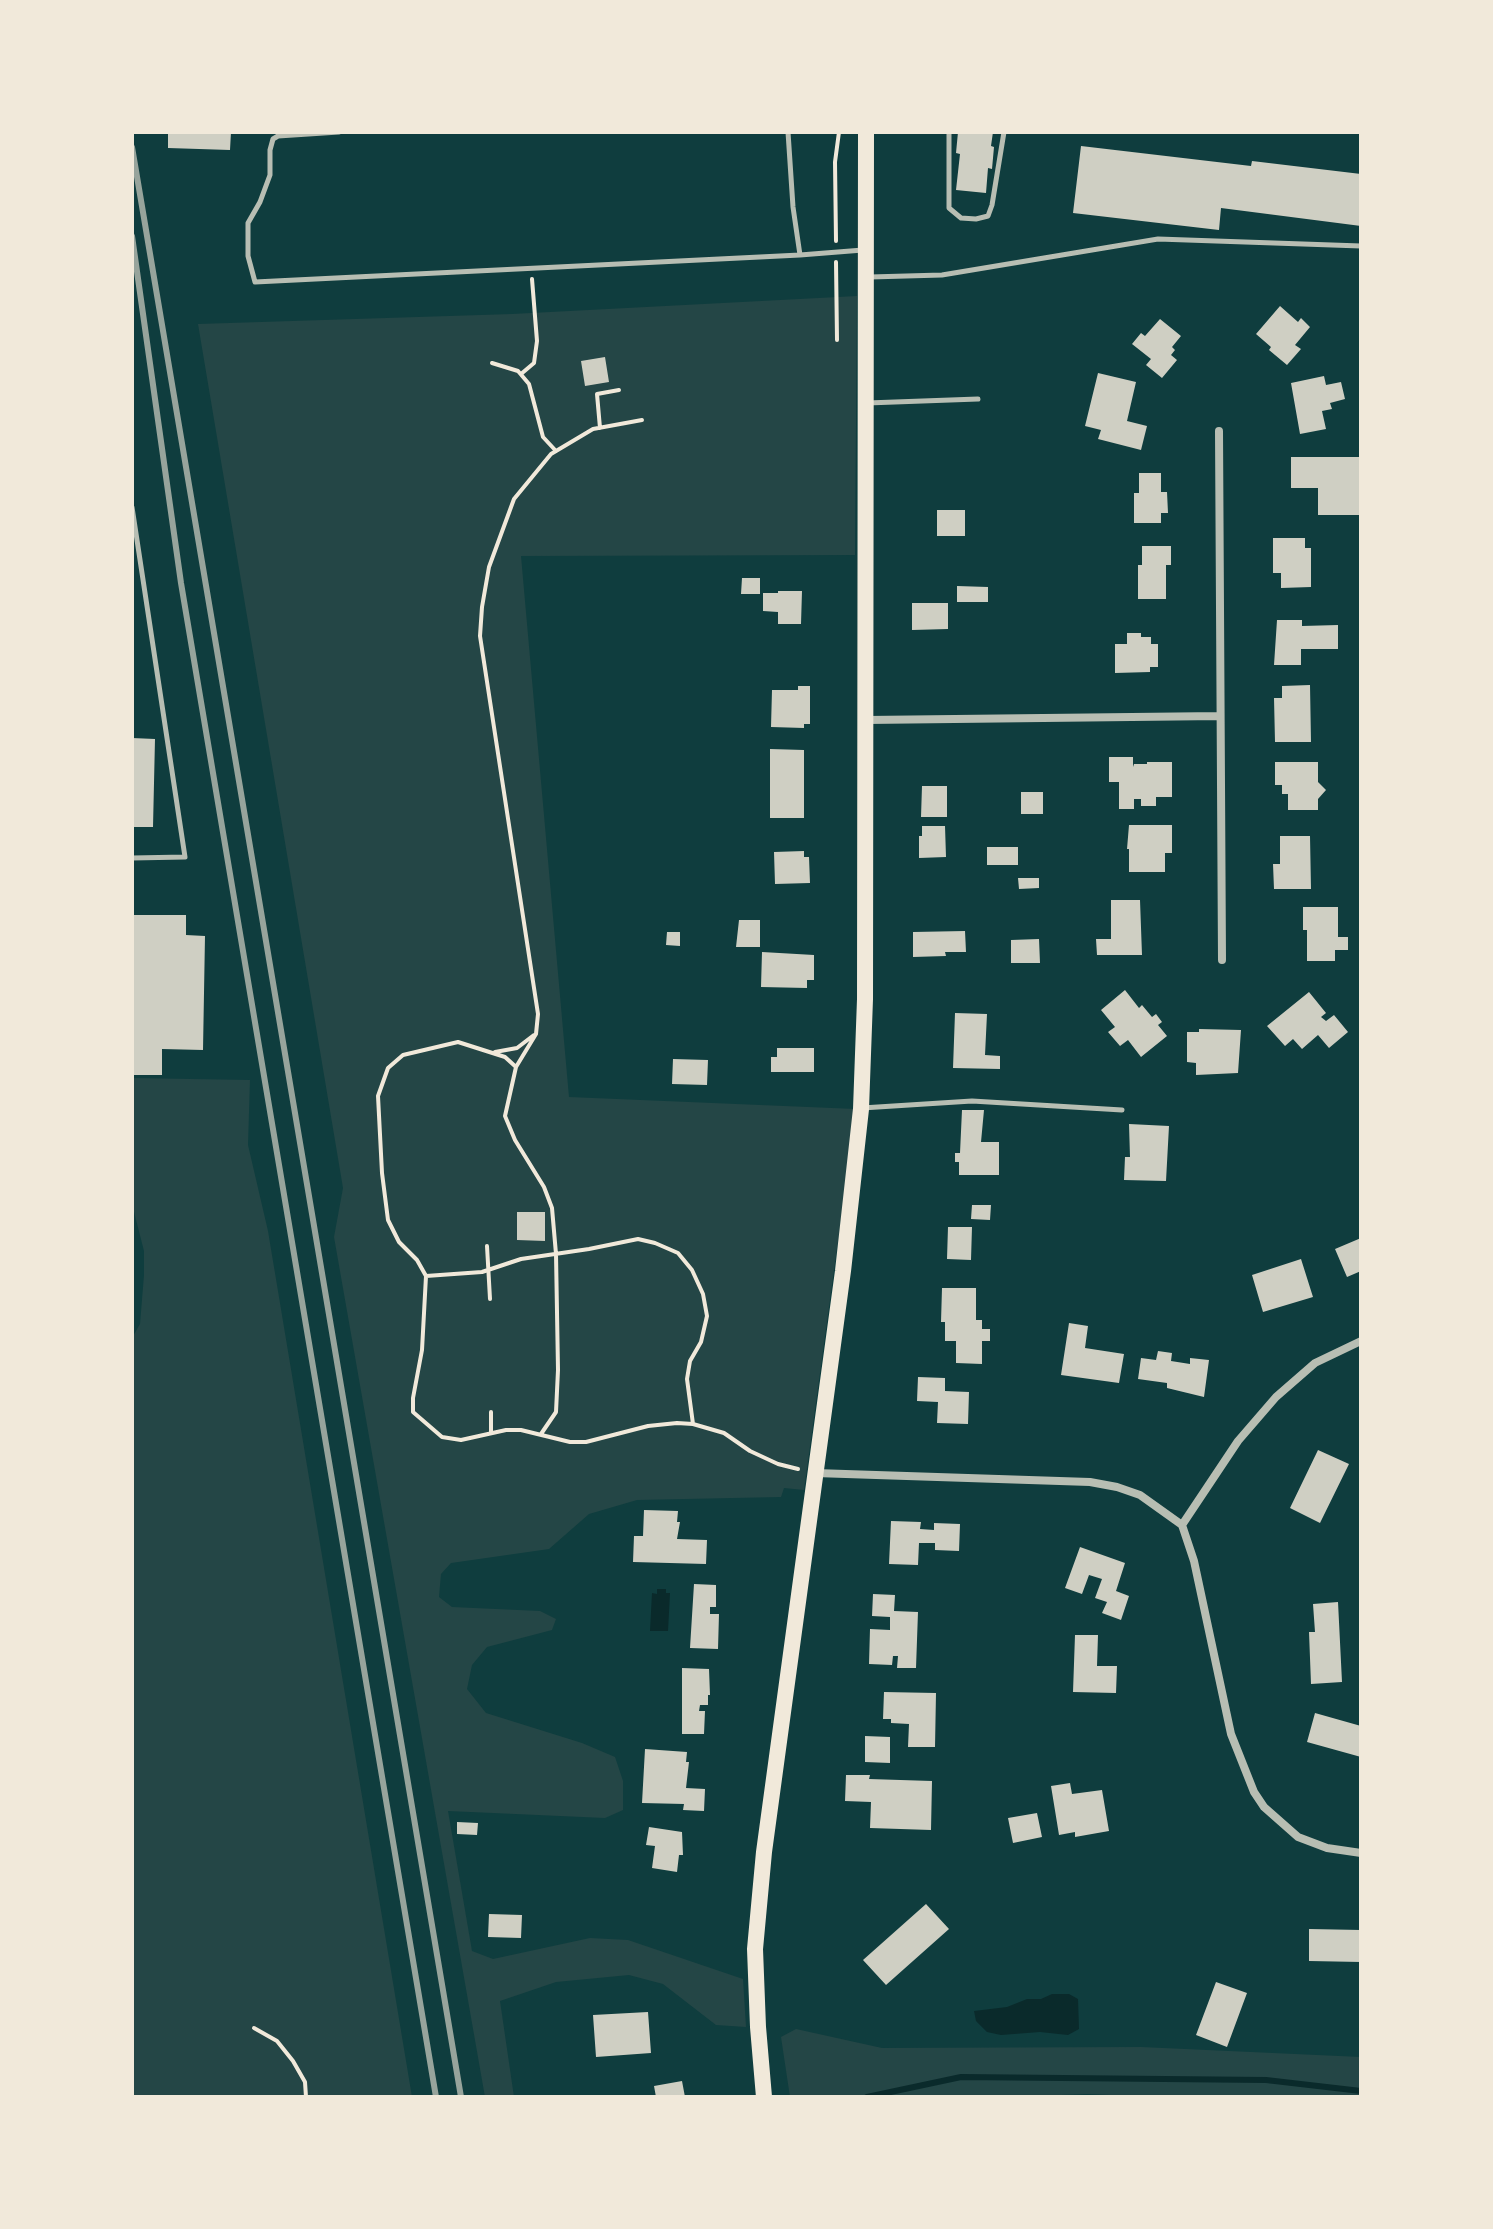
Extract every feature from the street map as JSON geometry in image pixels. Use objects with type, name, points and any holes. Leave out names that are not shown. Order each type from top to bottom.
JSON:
[{"type":"main road","points":[[764,2097],[755,1949],[764,1852],[843,1271],[861,1109],[865,984],[866,132]]},
{"type":"street","points":[[1219,431],[1222,960]]},
{"type":"street","points":[[865,720],[1220,716]]},
{"type":"street","points":[[1182,1525],[1238,1441],[1276,1397],[1315,1363],[1361,1341]]},
{"type":"street","points":[[815,1473],[1090,1482],[1140,1495],[1182,1525],[1194,1561],[1231,1734],[1254,1792],[1264,1807],[1298,1837],[1327,1848],[1361,1853]]},
{"type":"lane","points":[[339,132],[273,136],[270,175],[248,223],[248,256],[255,282],[865,250]]},
{"type":"lane","points":[[788,132],[800,255]]},
{"type":"lane","points":[[949,132],[949,208],[961,218],[976,219],[988,216],[992,205],[1004,132]]},
{"type":"lane","points":[[865,277],[942,275],[1158,239],[1361,246]]},
{"type":"lane","points":[[865,403],[978,399]]},
{"type":"lane","points":[[132,507],[185,857],[132,858]]},
{"type":"lane","points":[[861,1109],[972,1101],[1122,1110]]},
{"type":"path","points":[[837,340],[835,162],[839,132]]},
{"type":"path","points":[[521,374],[534,363],[537,341],[532,268]]},
{"type":"path","points":[[492,363],[518,371],[529,384],[543,437],[556,451]]},
{"type":"path","points":[[600,428],[597,394],[619,390]]},
{"type":"path","points":[[541,1434],[556,1412],[556,1254],[552,1208],[544,1187],[515,1140],[505,1116],[516,1067],[536,1034],[538,1014],[480,636],[482,607],[489,567],[514,499],[531,476],[556,451],[593,429],[642,420]]},
{"type":"path","points":[[493,1052],[517,1048],[536,1034]]},
{"type":"path","points":[[516,1067],[505,1057],[458,1042],[403,1055],[388,1068],[381,1081],[378,1096],[388,1220],[399,1242],[417,1260],[426,1276],[422,1350],[413,1412],[442,1437],[461,1440],[506,1430],[586,1442],[648,1426],[693,1424],[724,1433],[750,1451],[778,1464],[815,1473]]},
{"type":"path","points":[[426,1276],[488,1270],[521,1259],[638,1239],[678,1253],[692,1270],[703,1294],[707,1316],[701,1342],[690,1361],[687,1379],[693,1424]]},
{"type":"path","points":[[487,1246],[490,1299]]},
{"type":"path","points":[[491,1412],[491,1433]]},
{"type":"path","points":[[254,2028],[277,2041],[293,2061],[305,2082],[306,2097]]},
{"type":"shaded area","points":[[857,296],[855,555],[521,556],[569,1097],[856,1109],[804,1490],[784,1488],[781,1497],[637,1500],[589,1514],[549,1549],[451,1563],[441,1574],[439,1597],[452,1607],[540,1611],[556,1619],[552,1630],[487,1647],[472,1665],[467,1689],[486,1713],[582,1743],[615,1757],[623,1781],[623,1810],[605,1818],[448,1811],[472,1951],[493,1959],[590,1938],[628,1940],[743,1979],[746,2027],[716,2025],[663,1984],[629,1975],[556,1982],[500,2001],[514,2097],[485,2097],[334,1237],[343,1188],[198,324],[512,314]]},
{"type":"shaded area","points":[[132,1078],[250,1080],[248,1145],[268,1231],[412,2097],[132,2097],[132,1338],[140,1324],[144,1251],[132,1204]]},
{"type":"shaded area","points":[[657,1589],[666,1589],[666,1593],[670,1593],[668,1631],[650,1631],[652,1593],[657,1594]]},
{"type":"shaded area","points":[[1052,1994],[1069,1994],[1078,1999],[1079,2029],[1068,2035],[1040,2032],[1001,2035],[987,2032],[976,2021],[974,2011],[1007,2007]]},
{"type":"shaded area","points":[[796,2029],[882,2048],[1141,2047],[1361,2057],[1361,2097],[1087,2094],[790,2097],[781,2037]]},
{"type":"building","points":[[168,132],[231,132],[230,150],[168,148]]},
{"type":"building","points":[[958,132],[993,132],[992,169],[988,168],[986,193],[956,190],[960,154],[956,153]]},
{"type":"building","points":[[1081,146],[1251,166],[1252,161],[1361,174],[1361,226],[1221,208],[1219,230],[1073,213]]},
{"type":"building","points":[[1280,306],[1298,322],[1301,318],[1310,327],[1295,345],[1301,349],[1287,365],[1256,334]]},
{"type":"building","points":[[1160,319],[1181,336],[1172,347],[1175,350],[1171,355],[1177,360],[1162,378],[1146,365],[1151,359],[1132,344],[1141,333],[1145,336]]},
{"type":"building","points":[[605,357],[609,382],[585,386],[581,361]]},
{"type":"building","points":[[1098,373],[1136,382],[1127,421],[1147,426],[1141,450],[1098,439],[1101,430],[1085,426]]},
{"type":"building","points":[[1324,376],[1326,385],[1341,382],[1345,399],[1330,403],[1332,409],[1322,411],[1326,429],[1300,434],[1291,383]]},
{"type":"building","points":[[1291,457],[1361,457],[1361,515],[1318,515],[1318,488],[1291,488]]},
{"type":"building","points":[[1139,473],[1161,473],[1161,492],[1167,492],[1168,513],[1161,513],[1161,523],[1134,523],[1134,493],[1139,493]]},
{"type":"building","points":[[937,510],[965,510],[965,536],[937,536]]},
{"type":"building","points":[[1273,538],[1305,538],[1305,548],[1311,548],[1311,587],[1281,588],[1281,573],[1273,573]]},
{"type":"building","points":[[1142,546],[1171,546],[1171,565],[1166,565],[1166,599],[1138,599],[1138,565],[1142,565]]},
{"type":"building","points":[[742,578],[760,578],[760,594],[741,594]]},
{"type":"building","points":[[957,586],[988,587],[988,602],[957,602]]},
{"type":"building","points":[[802,591],[801,624],[778,624],[778,612],[763,611],[763,593]]},
{"type":"building","points":[[912,603],[948,603],[948,629],[912,630]]},
{"type":"building","points":[[1277,620],[1302,620],[1302,626],[1338,625],[1338,649],[1301,649],[1301,665],[1274,665]]},
{"type":"building","points":[[1127,633],[1141,633],[1141,637],[1151,637],[1151,644],[1158,644],[1158,667],[1150,667],[1150,672],[1115,673],[1115,644],[1127,644]]},
{"type":"building","points":[[1310,685],[1311,742],[1275,742],[1274,698],[1282,698],[1282,686]]},
{"type":"building","points":[[798,686],[810,686],[810,724],[804,724],[804,728],[771,727],[772,690],[798,690]]},
{"type":"building","points":[[132,738],[155,739],[153,827],[132,827]]},
{"type":"building","points":[[770,749],[804,750],[804,818],[770,818]]},
{"type":"building","points":[[1109,757],[1133,757],[1133,767],[1134,764],[1147,762],[1172,762],[1172,797],[1156,797],[1156,806],[1141,806],[1141,799],[1134,799],[1134,809],[1119,809],[1119,782],[1109,782]]},
{"type":"building","points":[[1275,762],[1318,762],[1318,782],[1326,790],[1318,799],[1318,810],[1288,810],[1288,794],[1282,794],[1282,785],[1275,785]]},
{"type":"building","points":[[922,786],[947,786],[947,817],[921,817]]},
{"type":"building","points":[[1021,792],[1043,792],[1043,814],[1021,814]]},
{"type":"building","points":[[1129,825],[1172,825],[1172,853],[1165,853],[1165,872],[1129,872]]},
{"type":"building","points":[[922,826],[945,826],[946,857],[919,858]]},
{"type":"building","points":[[1280,836],[1310,836],[1311,889],[1274,889],[1273,864],[1280,864]]},
{"type":"building","points":[[987,847],[1018,847],[1018,865],[987,865]]},
{"type":"building","points":[[804,851],[804,857],[809,857],[810,883],[775,884],[774,852]]},
{"type":"building","points":[[1018,878],[1039,878],[1039,888],[1019,889]]},
{"type":"building","points":[[1111,900],[1140,900],[1142,955],[1097,955],[1096,939],[1111,939]]},
{"type":"building","points":[[1303,907],[1338,907],[1338,937],[1348,937],[1348,950],[1335,950],[1335,961],[1307,961]]},
{"type":"building","points":[[132,915],[186,915],[186,935],[205,936],[203,1050],[162,1049],[162,1075],[132,1075]]},
{"type":"building","points":[[739,920],[760,920],[760,947],[736,947]]},
{"type":"building","points":[[965,931],[966,952],[913,957],[913,932]]},
{"type":"building","points":[[667,932],[680,932],[680,946],[666,945]]},
{"type":"building","points":[[1039,939],[1040,963],[1011,963],[1011,940]]},
{"type":"building","points":[[762,952],[814,955],[814,980],[807,980],[807,988],[761,987]]},
{"type":"building","points":[[1125,990],[1139,1008],[1142,1005],[1152,1017],[1156,1014],[1162,1022],[1158,1025],[1167,1036],[1141,1057],[1128,1040],[1120,1046],[1108,1032],[1115,1027],[1101,1010]]},
{"type":"building","points":[[1309,992],[1326,1013],[1321,1017],[1326,1021],[1334,1015],[1348,1032],[1329,1048],[1318,1035],[1302,1049],[1293,1039],[1285,1046],[1267,1026]]},
{"type":"building","points":[[955,1013],[987,1014],[985,1055],[1000,1056],[1000,1069],[953,1068]]},
{"type":"building","points":[[1199,1029],[1241,1030],[1238,1073],[1196,1075],[1196,1063],[1187,1062],[1187,1032],[1199,1032]]},
{"type":"building","points":[[777,1048],[814,1048],[814,1072],[771,1072],[771,1057],[777,1057]]},
{"type":"building","points":[[673,1059],[708,1060],[707,1085],[672,1084]]},
{"type":"building","points":[[962,1110],[984,1110],[981,1142],[999,1142],[999,1175],[959,1175],[955,1153],[960,1153]]},
{"type":"building","points":[[1129,1124],[1169,1126],[1166,1181],[1124,1180],[1125,1157],[1130,1157]]},
{"type":"building","points":[[972,1205],[991,1205],[990,1220],[971,1219]]},
{"type":"building","points":[[517,1212],[545,1212],[545,1241],[517,1240]]},
{"type":"building","points":[[948,1227],[972,1227],[971,1260],[947,1259]]},
{"type":"building","points":[[1361,1238],[1361,1271],[1347,1277],[1335,1249]]},
{"type":"building","points":[[1301,1259],[1313,1297],[1263,1312],[1252,1275]]},
{"type":"building","points":[[942,1288],[976,1288],[976,1320],[982,1320],[982,1329],[990,1329],[990,1341],[982,1341],[982,1364],[956,1363],[956,1341],[945,1341],[945,1322],[941,1322]]},
{"type":"building","points":[[1069,1323],[1088,1326],[1085,1348],[1124,1354],[1119,1383],[1061,1375]]},
{"type":"building","points":[[1158,1351],[1172,1353],[1171,1361],[1190,1364],[1190,1358],[1209,1360],[1204,1397],[1167,1388],[1167,1383],[1138,1379],[1141,1358],[1156,1360]]},
{"type":"building","points":[[918,1377],[945,1378],[945,1391],[969,1392],[968,1424],[937,1423],[938,1402],[917,1401]]},
{"type":"building","points":[[1318,1450],[1349,1464],[1320,1523],[1290,1508]]},
{"type":"building","points":[[644,1510],[678,1511],[677,1539],[707,1540],[706,1564],[633,1562],[634,1536],[643,1536]]},
{"type":"building","points":[[891,1521],[921,1522],[920,1529],[934,1530],[934,1523],[960,1524],[959,1551],[935,1550],[935,1543],[919,1543],[918,1565],[889,1564]]},
{"type":"building","points":[[1080,1547],[1125,1563],[1116,1591],[1129,1596],[1121,1620],[1102,1613],[1107,1602],[1095,1598],[1102,1579],[1089,1575],[1082,1594],[1065,1588]]},
{"type":"building","points":[[694,1584],[716,1585],[716,1607],[710,1607],[710,1614],[719,1614],[718,1649],[690,1648]]},
{"type":"building","points":[[873,1594],[895,1595],[894,1611],[918,1612],[916,1668],[897,1668],[898,1656],[893,1656],[892,1665],[869,1664],[870,1629],[890,1630],[890,1617],[872,1616]]},
{"type":"building","points":[[1338,1602],[1342,1682],[1311,1684],[1309,1632],[1315,1632],[1313,1604]]},
{"type":"building","points":[[1075,1635],[1098,1635],[1097,1666],[1117,1666],[1116,1693],[1073,1692]]},
{"type":"building","points":[[682,1668],[709,1669],[708,1705],[700,1705],[699,1711],[705,1711],[704,1734],[682,1734]]},
{"type":"building","points":[[884,1692],[936,1693],[935,1747],[908,1747],[909,1724],[891,1723],[891,1719],[883,1719]]},
{"type":"building","points":[[1315,1713],[1361,1726],[1361,1757],[1307,1742]]},
{"type":"building","points":[[865,1736],[890,1737],[890,1763],[865,1762]]},
{"type":"building","points":[[645,1749],[687,1752],[686,1788],[705,1789],[704,1811],[683,1810],[684,1804],[642,1803]]},
{"type":"building","points":[[846,1775],[932,1781],[931,1830],[870,1828],[871,1802],[845,1801]]},
{"type":"building","points":[[1070,1783],[1072,1794],[1102,1790],[1109,1831],[1075,1837],[1075,1832],[1059,1835],[1051,1786]]},
{"type":"building","points":[[1037,1813],[1042,1837],[1013,1843],[1008,1818]]},
{"type":"building","points":[[457,1822],[478,1823],[477,1835],[457,1834]]},
{"type":"building","points":[[649,1827],[682,1832],[683,1855],[679,1855],[677,1872],[652,1868],[655,1846],[646,1845]]},
{"type":"building","points":[[926,1904],[949,1929],[886,1985],[863,1960]]},
{"type":"building","points":[[489,1914],[522,1915],[521,1938],[488,1937]]},
{"type":"building","points":[[1309,1929],[1361,1930],[1361,1962],[1309,1961]]},
{"type":"building","points":[[1216,1982],[1247,1993],[1227,2047],[1196,2035]]},
{"type":"building","points":[[648,2012],[651,2053],[596,2057],[593,2015]]},
{"type":"building","points":[[682,2081],[685,2097],[656,2097],[654,2086]]},
{"type":"waterway","points":[[867,2097],[961,2077],[1266,2080],[1361,2091]]},
{"type":"railway","points":[[132,147],[461,2097]]},
{"type":"railway","points":[[132,236],[181,583],[436,2097]]}]
